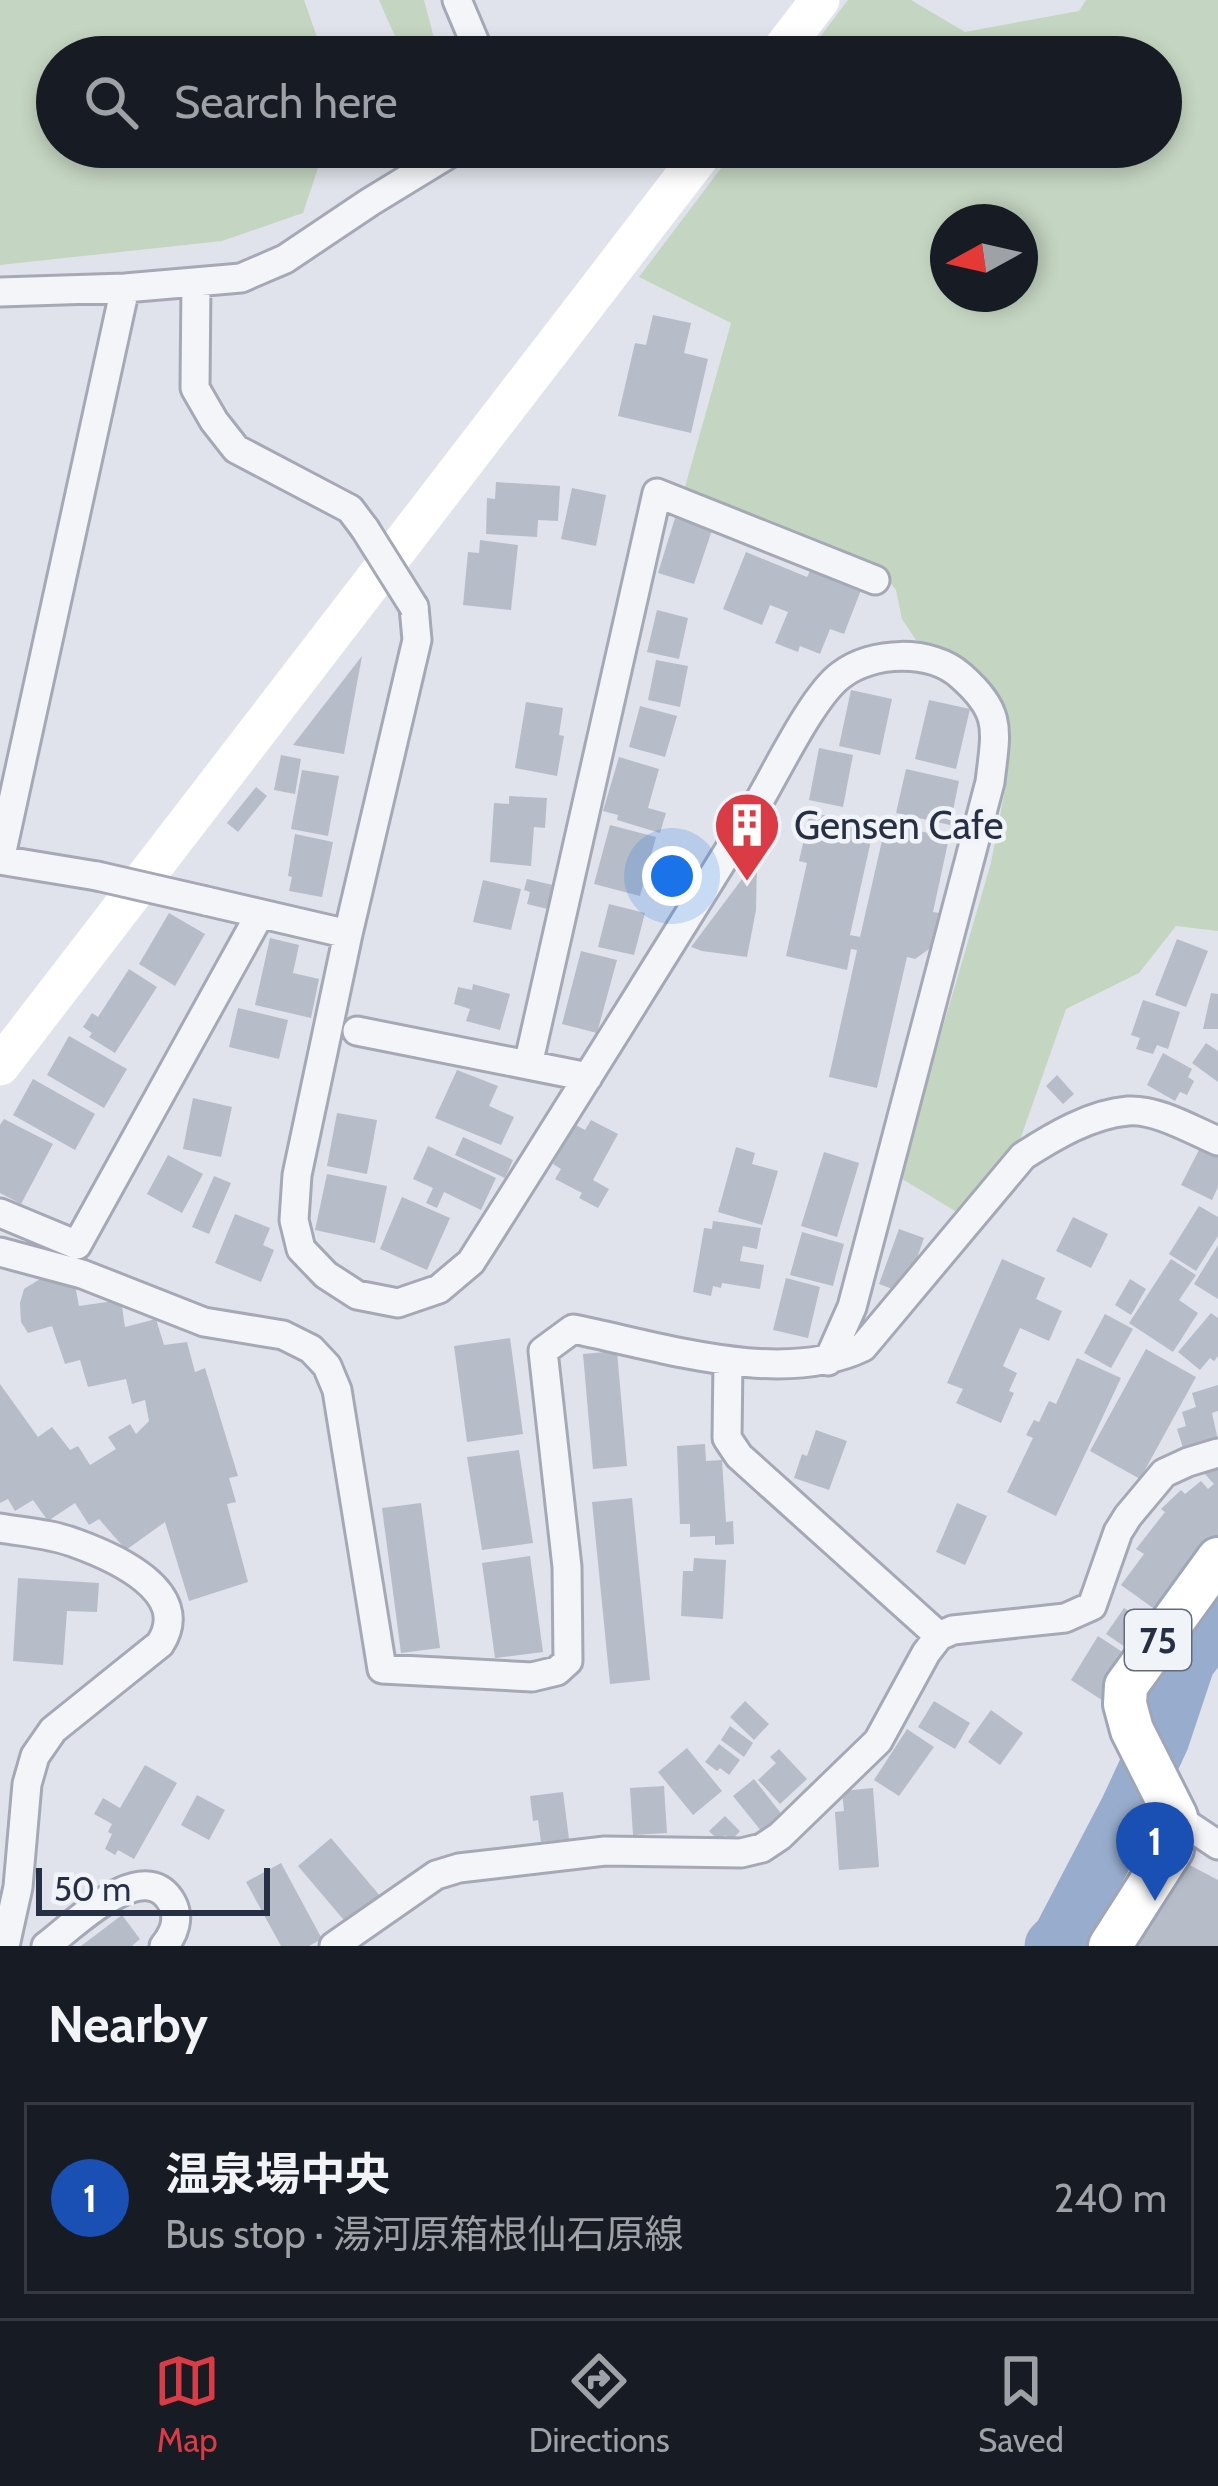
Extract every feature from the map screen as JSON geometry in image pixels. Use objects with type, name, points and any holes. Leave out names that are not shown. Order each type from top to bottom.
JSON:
[{"type":"main road","name":"75","points":[[1173,1810],[1132,1730],[1126,1686],[1218,1559]]},
{"type":"main road","points":[[1110,1946],[1172,1849],[1173,1810]]},
{"type":"street","points":[[457,0],[472,36]]},
{"type":"street","points":[[792,36],[820,0]]},
{"type":"street","points":[[0,292],[241,278],[285,260],[426,168]]},
{"type":"street","points":[[0,1066],[691,168]]},
{"type":"street","points":[[196,282],[195,388],[214,421],[236,449],[350,509],[414,607],[417,640],[348,934],[298,1175],[294,1220],[301,1249],[326,1275],[358,1295],[398,1303],[440,1289],[472,1262],[818,700],[841,674],[872,661],[909,656],[949,665],[980,693],[996,728],[990,782],[853,1307],[827,1361]]},
{"type":"street","points":[[124,288],[0,860],[97,876],[348,934]]},
{"type":"street","points":[[528,1065],[657,493],[875,580]]},
{"type":"street","points":[[0,1214],[77,1245],[260,914]]},
{"type":"street","points":[[357,1031],[588,1077]]},
{"type":"street","points":[[0,1252],[82,1274],[204,1322],[283,1335],[311,1349],[328,1366],[337,1390],[382,1669],[532,1677],[557,1671],[568,1661],[567,1567],[543,1351],[573,1329],[728,1361],[827,1361],[863,1347],[1023,1156],[1057,1134],[1130,1110],[1218,1141]]},
{"type":"street","points":[[728,1361],[727,1438],[739,1456],[939,1636]]},
{"type":"street","points":[[334,1946],[436,1875],[460,1868],[605,1851],[741,1853],[762,1848],[781,1836],[878,1741],[939,1636],[952,1630],[1065,1618],[1092,1606],[1118,1532],[1163,1473],[1218,1453]]},
{"type":"street","points":[[0,1528],[72,1541],[126,1566],[160,1593],[168,1632],[160,1644],[53,1730],[35,1756],[10,1871],[5,1946]]},
{"type":"street","points":[[1173,1810],[1218,1845]]},
{"type":"street","points":[[46,1946],[123,1889],[150,1886],[160,1889],[175,1908],[172,1936],[164,1946]]},
{"type":"green space","points":[[0,0],[304,0],[317,36],[36,36],[36,168],[318,168],[303,213],[222,241],[0,265]]},
{"type":"green space","points":[[379,0],[424,0],[433,36],[395,36]]},
{"type":"green space","points":[[848,0],[911,0],[965,32],[1079,11],[1086,0],[1218,0],[1218,931],[1176,926],[1139,973],[1066,1009],[1015,1154],[960,1214],[899,1177],[991,863],[1006,784],[1009,724],[992,685],[958,655],[916,640],[902,619],[896,590],[878,567],[683,494],[731,323],[639,277],[721,168],[1182,168],[1182,36],[821,36]]},
{"type":"building","points":[[653,315],[691,323],[684,353],[708,359],[691,433],[618,416],[635,343],[646,345]]},
{"type":"building","points":[[496,482],[560,486],[558,521],[538,520],[537,537],[486,534],[487,498],[495,499]]},
{"type":"building","points":[[572,488],[606,495],[596,546],[561,539]]},
{"type":"building","points":[[675,518],[712,530],[694,584],[658,573]]},
{"type":"building","points":[[480,540],[518,545],[511,610],[463,605],[468,552],[479,553]]},
{"type":"building","points":[[746,552],[807,577],[811,569],[861,590],[844,634],[830,629],[820,654],[800,646],[798,652],[775,643],[788,612],[770,605],[762,625],[723,609]]},
{"type":"building","points":[[657,610],[688,618],[679,659],[647,652]]},
{"type":"building","points":[[362,656],[344,754],[293,745]]},
{"type":"building","points":[[656,660],[688,666],[680,707],[648,700]]},
{"type":"building","points":[[851,690],[892,699],[880,755],[839,746]]},
{"type":"building","points":[[929,700],[970,709],[956,769],[915,759]]},
{"type":"building","points":[[526,702],[563,708],[557,776],[515,768]]},
{"type":"building","points":[[640,706],[677,716],[665,757],[629,747]]},
{"type":"building","points":[[819,748],[853,755],[843,807],[809,800]]},
{"type":"building","points":[[281,755],[301,759],[295,794],[274,790]]},
{"type":"building","points":[[619,757],[659,769],[648,808],[666,813],[660,833],[603,811]]},
{"type":"building","points":[[906,769],[959,781],[950,825],[896,813]]},
{"type":"building","points":[[302,770],[339,776],[328,836],[291,829]]},
{"type":"building","points":[[256,787],[267,796],[238,832],[227,823]]},
{"type":"building","points":[[509,796],[547,798],[545,828],[534,827],[531,866],[490,862],[494,803],[509,804]]},
{"type":"building","points":[[810,812],[874,827],[850,935],[860,937],[886,823],[949,838],[933,912],[940,913],[932,947],[915,959],[907,957],[877,1088],[829,1077],[857,950],[851,949],[847,970],[786,956],[807,863],[799,861]]},
{"type":"building","points":[[610,825],[656,837],[640,896],[594,884]]},
{"type":"building","points":[[295,834],[333,842],[322,897],[289,891]]},
{"type":"building","name":"Gensen Cafe","points":[[757,859],[756,910],[747,957],[691,947]]},
{"type":"building","points":[[527,879],[557,886],[552,910],[527,904]]},
{"type":"building","points":[[483,880],[521,889],[511,930],[473,922]]},
{"type":"building","points":[[609,904],[645,913],[634,955],[598,947]]},
{"type":"building","points":[[169,913],[205,934],[175,986],[139,964]]},
{"type":"building","points":[[270,938],[299,945],[293,973],[319,979],[311,1018],[255,1005]]},
{"type":"building","points":[[1177,939],[1208,951],[1186,1007],[1155,995]]},
{"type":"building","points":[[581,951],[617,960],[597,1033],[562,1024]]},
{"type":"building","points":[[129,969],[157,987],[115,1053],[89,1037],[92,1033],[83,1027],[92,1013],[98,1017]]},
{"type":"building","points":[[473,984],[510,994],[500,1030],[466,1021],[470,1009],[454,1004],[458,987],[472,990]]},
{"type":"building","points":[[1211,993],[1218,994],[1218,1029],[1203,1029]]},
{"type":"building","points":[[1143,1000],[1180,1012],[1168,1049],[1157,1045],[1153,1054],[1136,1049],[1140,1038],[1131,1035]]},
{"type":"building","points":[[238,1008],[288,1020],[279,1059],[229,1047]]},
{"type":"building","points":[[69,1036],[127,1069],[104,1108],[47,1075]]},
{"type":"building","points":[[1206,1043],[1218,1051],[1218,1082],[1192,1063]]},
{"type":"building","points":[[1163,1053],[1192,1069],[1188,1077],[1194,1081],[1187,1095],[1180,1092],[1175,1101],[1147,1085]]},
{"type":"building","points":[[457,1070],[498,1086],[489,1106],[514,1117],[501,1145],[435,1118]]},
{"type":"building","points":[[1057,1075],[1074,1094],[1063,1104],[1046,1086]]},
{"type":"building","points":[[33,1079],[95,1114],[75,1150],[13,1115]]},
{"type":"building","points":[[193,1098],[232,1107],[221,1157],[183,1149]]},
{"type":"building","points":[[337,1113],[377,1120],[367,1174],[327,1166]]},
{"type":"building","points":[[4,1119],[53,1144],[21,1204],[0,1193],[0,1125]]},
{"type":"building","points":[[591,1120],[618,1134],[593,1180],[609,1189],[598,1208],[555,1179],[561,1169],[553,1164],[574,1124],[585,1130]]},
{"type":"building","points":[[463,1137],[513,1160],[505,1178],[455,1155]]},
{"type":"building","points":[[428,1146],[496,1178],[481,1210],[444,1192],[437,1208],[426,1203],[433,1188],[413,1179]]},
{"type":"building","points":[[736,1147],[755,1153],[752,1164],[778,1171],[762,1225],[718,1212]]},
{"type":"building","points":[[1200,1148],[1218,1157],[1218,1187],[1212,1200],[1181,1185]]},
{"type":"building","points":[[824,1152],[859,1163],[837,1237],[801,1226]]},
{"type":"building","points":[[168,1155],[203,1174],[182,1213],[147,1194]]},
{"type":"building","points":[[327,1174],[387,1186],[375,1243],[315,1230]]},
{"type":"building","points":[[214,1176],[231,1183],[209,1234],[192,1227]]},
{"type":"building","points":[[402,1197],[450,1218],[427,1270],[380,1249]]},
{"type":"building","points":[[1199,1206],[1218,1217],[1218,1236],[1196,1271],[1169,1254]]},
{"type":"building","points":[[235,1214],[270,1228],[263,1245],[274,1250],[261,1282],[215,1263]]},
{"type":"building","points":[[1073,1217],[1108,1234],[1091,1268],[1056,1251]]},
{"type":"building","points":[[713,1221],[761,1228],[757,1249],[743,1246],[740,1261],[764,1265],[760,1289],[722,1283],[721,1288],[713,1286],[711,1296],[693,1292],[704,1228],[712,1229]]},
{"type":"building","points":[[899,1229],[924,1238],[912,1272],[895,1290],[879,1284]]},
{"type":"building","points":[[802,1232],[844,1244],[833,1286],[790,1275]]},
{"type":"building","points":[[1218,1245],[1218,1299],[1194,1284]]},
{"type":"building","points":[[1002,1259],[1045,1278],[1036,1299],[1062,1311],[1049,1341],[1020,1328],[1003,1366],[1017,1373],[1001,1423],[956,1403],[963,1389],[947,1383]]},
{"type":"building","points":[[1171,1259],[1196,1275],[1179,1300],[1198,1313],[1173,1352],[1129,1323]]},
{"type":"building","points":[[786,1278],[820,1287],[808,1338],[773,1330]]},
{"type":"building","points":[[40,1279],[68,1280],[76,1290],[79,1306],[121,1300],[125,1327],[156,1319],[164,1345],[187,1342],[195,1372],[205,1368],[238,1476],[229,1478],[236,1502],[227,1504],[248,1582],[189,1601],[165,1522],[126,1550],[99,1519],[89,1525],[75,1503],[48,1521],[33,1500],[15,1511],[8,1499],[0,1503],[0,1384],[38,1437],[52,1427],[70,1450],[78,1446],[90,1465],[116,1449],[108,1437],[130,1424],[136,1434],[149,1421],[145,1400],[132,1404],[126,1379],[88,1387],[80,1360],[65,1364],[52,1326],[28,1333],[21,1322],[24,1289]]},
{"type":"building","points":[[1130,1279],[1146,1289],[1131,1315],[1115,1305]]},
{"type":"building","points":[[1211,1313],[1218,1318],[1218,1356],[1200,1370],[1178,1352]]},
{"type":"building","points":[[1105,1314],[1133,1329],[1111,1368],[1084,1353]]},
{"type":"building","points":[[510,1338],[523,1434],[467,1442],[454,1346]]},
{"type":"building","points":[[1146,1349],[1196,1377],[1140,1479],[1090,1451]]},
{"type":"building","points":[[617,1351],[627,1466],[593,1469],[583,1354]]},
{"type":"building","points":[[1077,1358],[1121,1378],[1056,1516],[1007,1492],[1033,1438],[1026,1435],[1049,1401],[1056,1404]]},
{"type":"building","points":[[1218,1385],[1218,1411],[1212,1413],[1218,1440],[1184,1451],[1177,1429],[1186,1426],[1182,1412],[1196,1407],[1192,1393]]},
{"type":"building","points":[[816,1430],[847,1441],[829,1490],[794,1478]]},
{"type":"building","points":[[705,1444],[706,1461],[722,1460],[726,1522],[733,1521],[734,1544],[715,1545],[715,1536],[690,1537],[690,1524],[680,1524],[677,1446]]},
{"type":"building","points":[[519,1450],[533,1543],[482,1550],[467,1457]]},
{"type":"building","points":[[1218,1465],[1218,1543],[1160,1613],[1121,1585],[1144,1554],[1136,1549],[1165,1512],[1161,1509],[1181,1490],[1185,1494],[1201,1481],[1208,1489],[1214,1484],[1205,1474]]},
{"type":"building","points":[[632,1498],[650,1680],[610,1684],[592,1502]]},
{"type":"building","points":[[421,1503],[440,1648],[401,1653],[382,1508]]},
{"type":"building","points":[[957,1503],[987,1516],[965,1565],[936,1552]]},
{"type":"building","points":[[530,1556],[543,1652],[495,1658],[482,1563]]},
{"type":"building","points":[[694,1558],[726,1560],[723,1619],[681,1616],[683,1571],[693,1571]]},
{"type":"building","points":[[18,1578],[99,1583],[97,1612],[67,1611],[63,1665],[13,1661]]},
{"type":"building","points":[[1124,1608],[1152,1627],[1134,1653],[1106,1634]]},
{"type":"building","points":[[1098,1636],[1127,1655],[1108,1704],[1071,1680]]},
{"type":"building","points":[[745,1701],[769,1724],[754,1740],[730,1717]]},
{"type":"building","points":[[934,1701],[970,1723],[955,1749],[918,1727]]},
{"type":"building","points":[[991,1710],[1023,1733],[1000,1765],[968,1742]]},
{"type":"building","points":[[730,1726],[753,1743],[744,1757],[721,1740]]},
{"type":"building","points":[[907,1729],[934,1747],[899,1796],[874,1780]]},
{"type":"building","points":[[719,1744],[740,1760],[729,1775],[705,1762]]},
{"type":"building","points":[[687,1748],[722,1791],[693,1815],[658,1772]]},
{"type":"building","points":[[779,1749],[807,1779],[780,1804],[758,1780],[776,1763],[770,1757]]},
{"type":"building","points":[[145,1765],[177,1783],[134,1859],[118,1850],[115,1855],[105,1849],[112,1824],[94,1814],[103,1798],[120,1808]]},
{"type":"building","points":[[754,1779],[783,1816],[762,1832],[733,1796]]},
{"type":"building","points":[[664,1786],[667,1833],[633,1835],[630,1788]]},
{"type":"building","points":[[873,1788],[879,1867],[839,1870],[835,1812],[844,1811],[842,1791]]},
{"type":"building","points":[[563,1792],[569,1839],[541,1842],[530,1796]]},
{"type":"building","points":[[197,1795],[225,1810],[209,1840],[181,1825]]},
{"type":"building","points":[[725,1816],[740,1831],[731,1841],[725,1835],[719,1841],[709,1831]]},
{"type":"building","points":[[331,1838],[381,1897],[348,1925],[298,1866]]},
{"type":"building","points":[[1182,1861],[1218,1880],[1218,1946],[1126,1946]]},
{"type":"building","points":[[281,1863],[322,1939],[309,1946],[281,1946],[246,1882]]},
{"type":"building","points":[[122,1915],[140,1939],[132,1946],[81,1946]]},
{"type":"waterway","points":[[1053,1946],[1128,1810],[1161,1739],[1187,1661],[1218,1621]]},
{"type":"place","name":"Gensen Cafe","points":[[747,884]]},
{"type":"place","name":"温泉場中央","points":[[1155,1901]]}]
